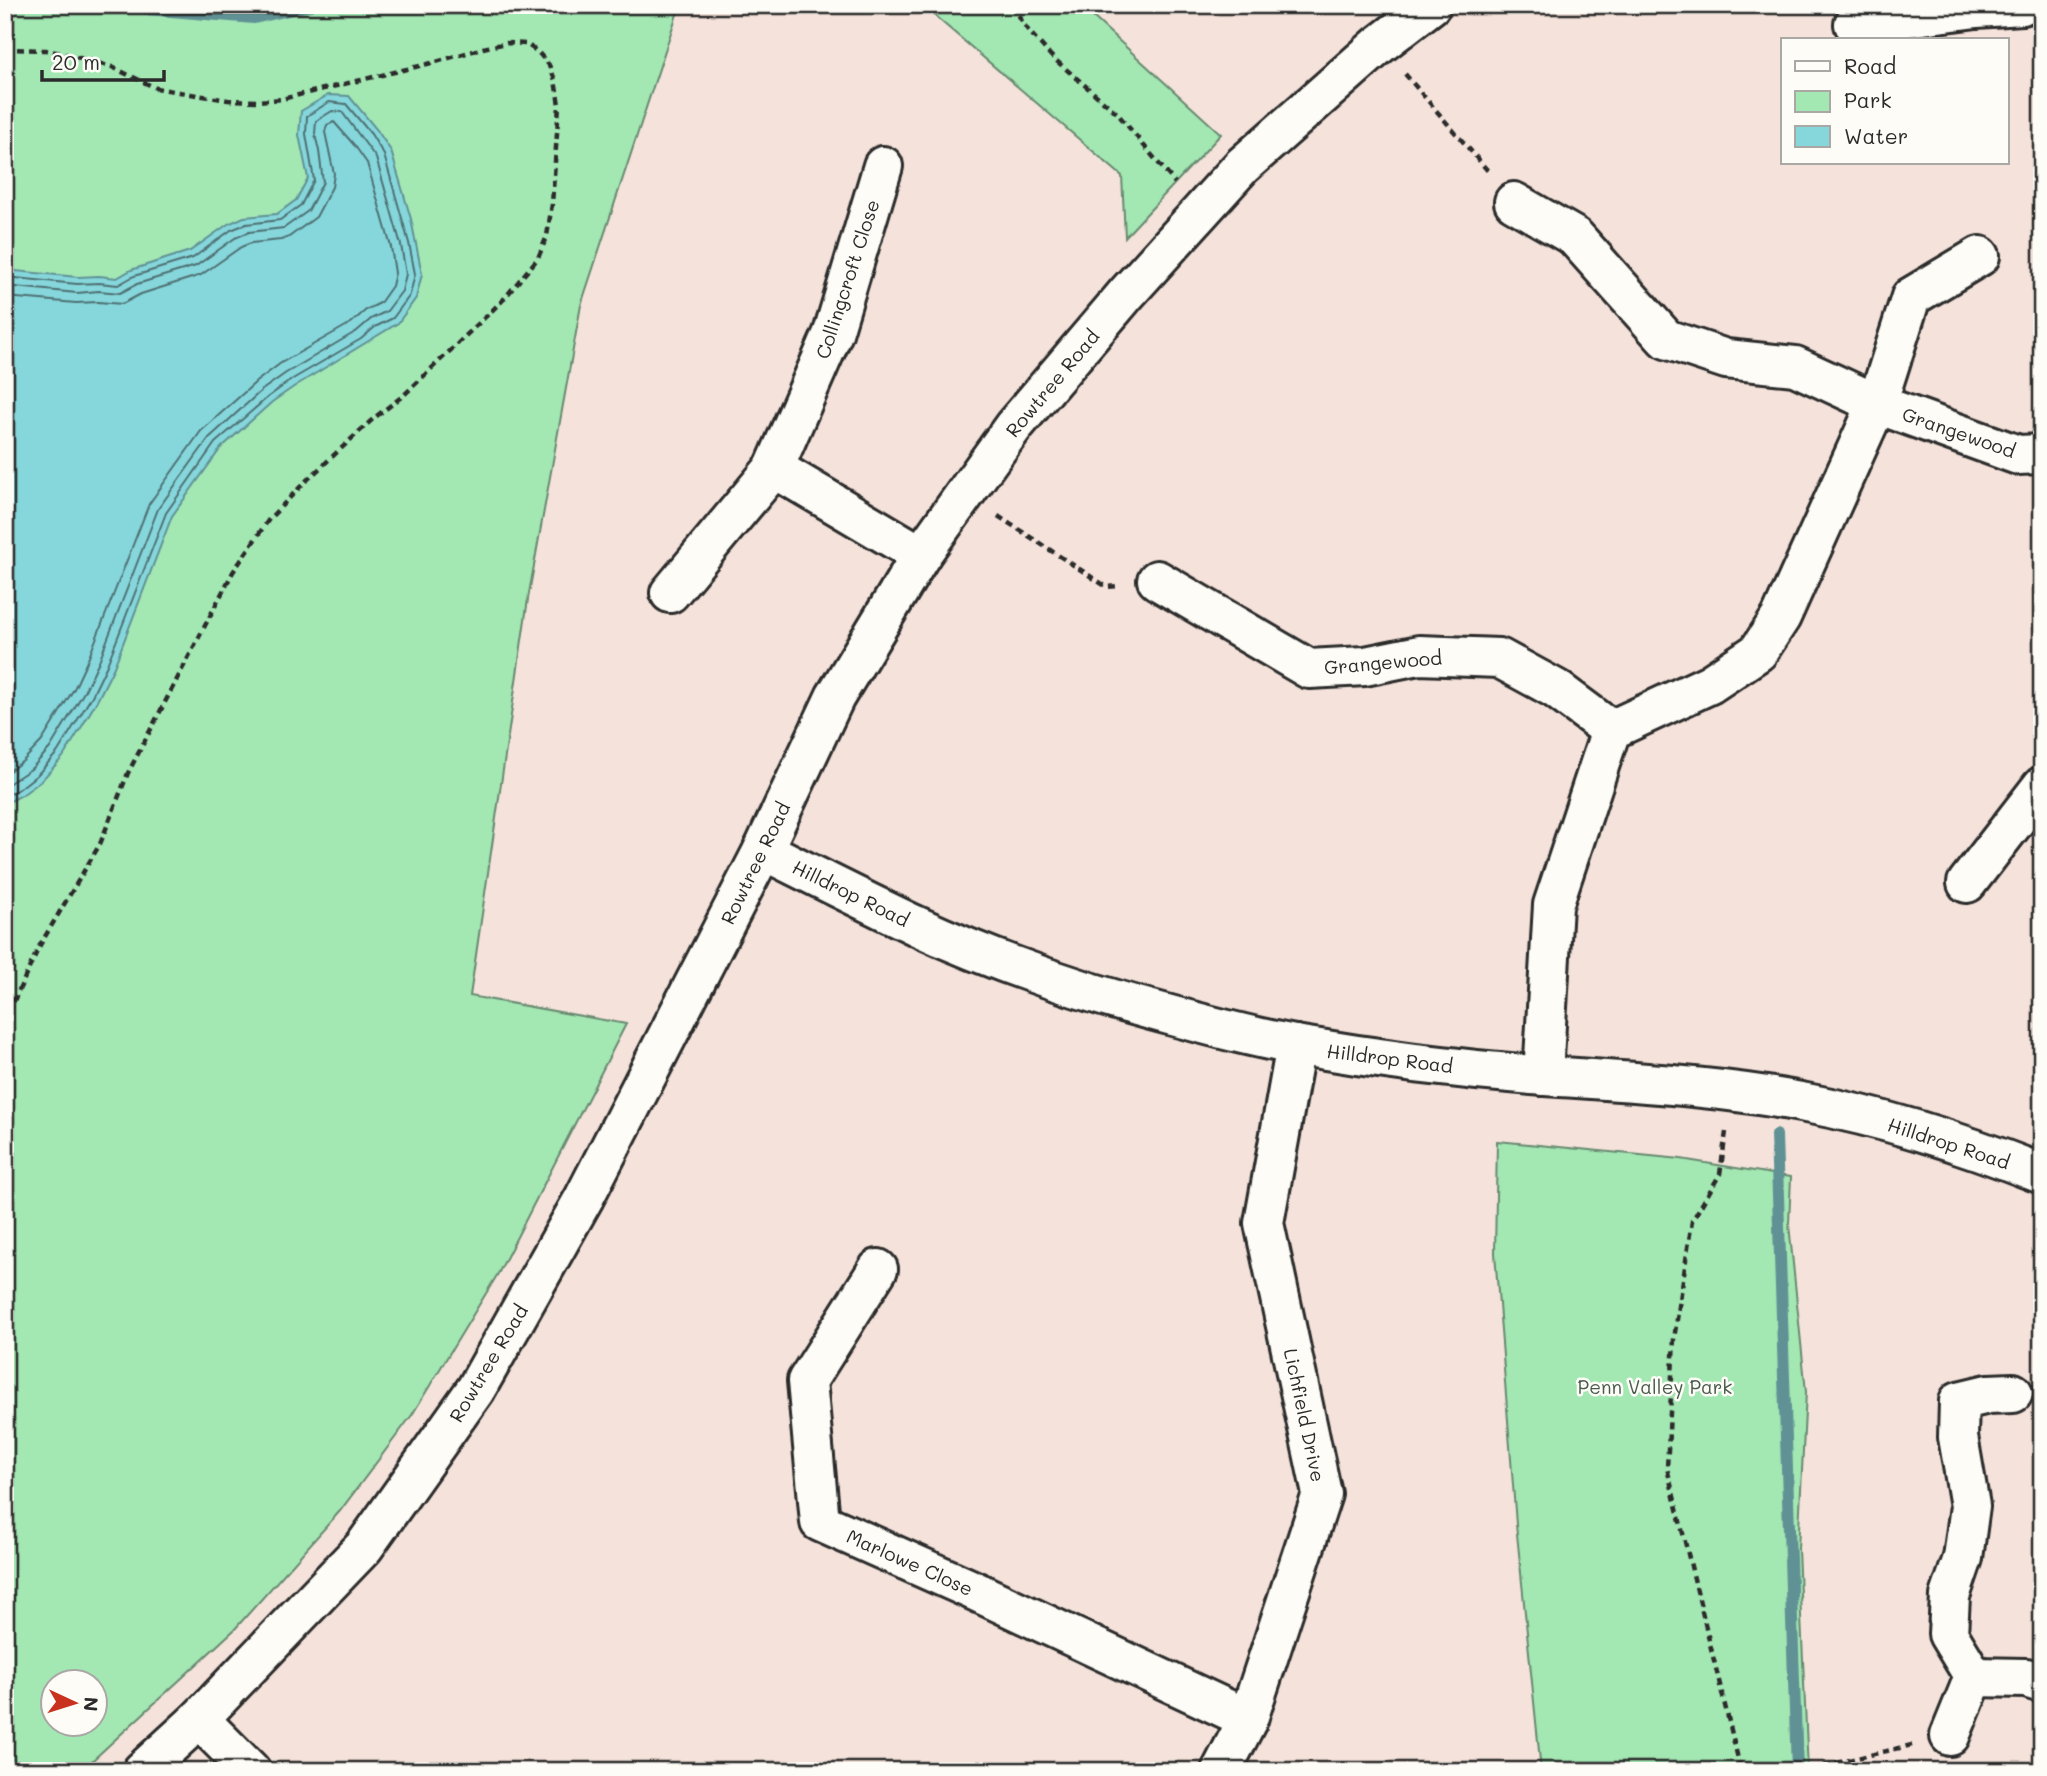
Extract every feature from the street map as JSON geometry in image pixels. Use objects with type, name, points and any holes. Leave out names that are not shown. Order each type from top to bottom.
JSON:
[{"type":"street","name":"Rowtree Road","points":[[142,1771],[199,1719],[364,1547],[476,1389],[584,1198],[763,850],[835,698],[920,555],[1013,427],[1127,293],[1242,166],[1379,45],[1431,5]]},
{"type":"street","points":[[1854,23],[2022,5]]},
{"type":"street","name":"Collingcroft Close","points":[[670,593],[775,468],[833,333],[883,166]]},
{"type":"street","name":"Grangewood","points":[[1514,202],[1575,237],[1666,339],[1726,359],[1795,366],[1877,404],[2018,455],[2042,454]]},
{"type":"street","name":"Grangewood","points":[[1157,580],[1309,669],[1365,666],[1419,655],[1499,658],[1556,688],[1611,730],[1710,684],[1758,652],[1781,617],[1877,404],[1911,296],[1980,256]]},
{"type":"street","points":[[775,468],[920,555]]},
{"type":"street","points":[[1544,1076],[1553,905],[1611,730]]},
{"type":"street","points":[[1967,883],[2042,786]]},
{"type":"street","name":"Hilldrop Road","points":[[763,850],[920,927],[1015,967],[1118,1002],[1233,1032],[1368,1057],[1544,1076],[1629,1081],[1806,1103],[1929,1133],[2042,1174]]},
{"type":"street","name":"Lichfield Drive","points":[[1221,1771],[1248,1719],[1322,1494],[1264,1223],[1296,1045]]},
{"type":"street","name":"Marlowe Close","points":[[878,1269],[807,1381],[820,1522],[1248,1719]]},
{"type":"street","points":[[1974,1677],[1948,1634],[1950,1597],[1963,1558],[1970,1506],[1958,1437],[1959,1401],[1988,1394],[2013,1393]]},
{"type":"street","points":[[1974,1677],[2026,1678],[2042,1683]]},
{"type":"street","points":[[1950,1736],[1974,1677]]},
{"type":"street","points":[[199,1719],[251,1771]]},
{"type":"path","points":[[1012,5],[1027,29],[1052,57],[1117,113],[1176,184],[1197,215]]},
{"type":"path","points":[[5,49],[47,50],[97,62],[156,88],[228,100],[257,101],[282,99],[507,43],[526,44],[538,52],[549,65],[555,80],[559,105],[552,204],[547,236],[538,258],[503,300],[404,395],[374,418],[306,481],[269,519],[245,553],[151,726],[128,773],[100,844],[40,945],[5,1020]]},
{"type":"path","points":[[1379,45],[1514,202]]},
{"type":"path","points":[[965,494],[1107,587],[1157,580]]},
{"type":"path","points":[[1720,1174],[1692,1221],[1674,1339],[1667,1468],[1741,1771]]},
{"type":"path","points":[[1815,1771],[1815,1768],[1950,1736]]},
{"type":"green space","points":[[5,5],[680,5],[581,305],[528,599],[470,996],[626,1024],[499,1272],[412,1415],[340,1511],[234,1630],[81,1771],[5,1771]]},
{"type":"green space","points":[[922,5],[1080,5],[1221,134],[1125,237],[1122,176]]},
{"type":"green space","name":"Penn Valley Park","points":[[1497,1141],[1681,1159],[1791,1177],[1789,1224],[1806,1392],[1798,1549],[1808,1771],[1541,1771],[1516,1524],[1495,1253]]},
{"type":"water","points":[[328,95],[349,96],[391,151],[411,219],[422,274],[416,298],[398,323],[272,402],[221,448],[172,516],[114,667],[81,728],[63,757],[41,781],[5,804],[5,270],[117,278],[131,270],[190,251],[228,224],[244,217],[277,214],[296,200],[308,178],[299,135],[301,111]]},
{"type":"waterway","points":[[137,5],[147,9],[254,18],[310,5]]},
{"type":"waterway","points":[[1776,1135],[1797,1771]]}]
